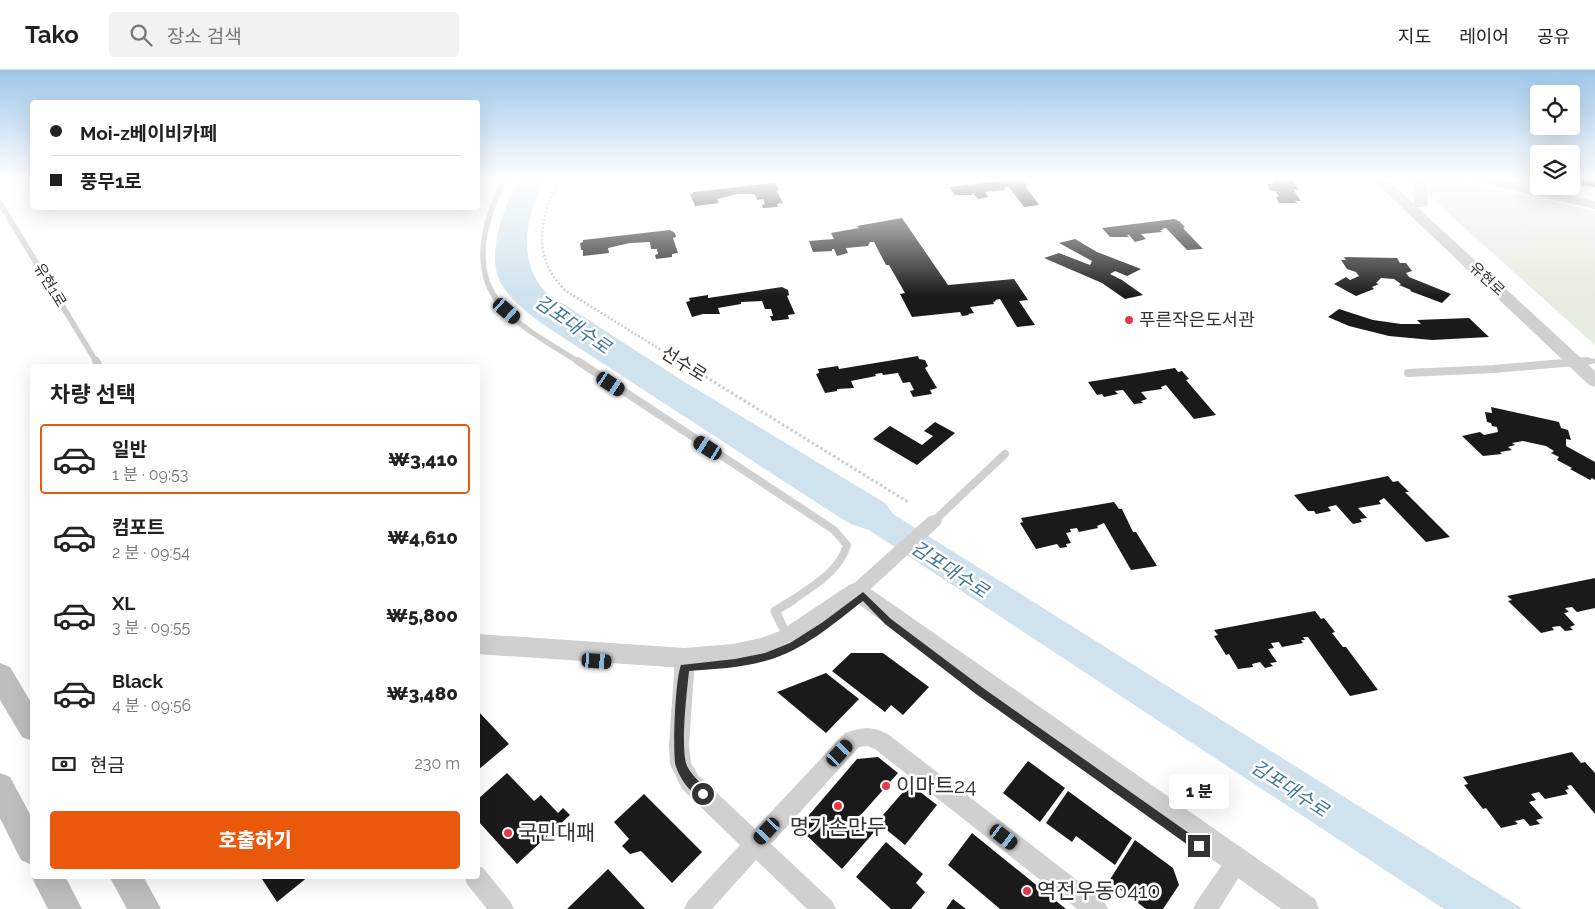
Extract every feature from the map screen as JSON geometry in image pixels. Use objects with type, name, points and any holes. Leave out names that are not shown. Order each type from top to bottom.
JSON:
[{"type":"main road","points":[[0,675],[30,725]]},
{"type":"main road","points":[[0,787],[30,845]]},
{"type":"main road","points":[[49,879],[66,909]]},
{"type":"main road","points":[[127,879],[145,909]]},
{"type":"street","name":"유현로","points":[[1420,217],[1595,381]]},
{"type":"street","name":"유현로","points":[[1437,217],[1594,362]]},
{"type":"street","points":[[480,652],[685,663],[735,663],[766,657],[793,646],[826,625],[860,593],[880,570],[934,521]]},
{"type":"street","points":[[480,644],[685,663],[763,648],[788,638],[860,593]]},
{"type":"street","points":[[860,593],[888,622],[980,691],[1234,865],[1305,909]]},
{"type":"street","points":[[685,663],[679,727],[681,764],[690,782],[824,909]]},
{"type":"street","points":[[696,909],[852,740],[862,736],[873,736],[1096,909]]},
{"type":"street","points":[[1205,909],[1234,865]]},
{"type":"street","points":[[1234,865],[1287,909]]},
{"type":"street","points":[[477,879],[502,909]]},
{"type":"lane","name":"유현1로","points":[[9,217],[98,364]]},
{"type":"lane","points":[[489,217],[483,242],[484,275],[490,290],[502,306],[530,330],[834,530],[847,544],[847,551],[842,560],[809,588],[775,612],[788,638]]},
{"type":"lane","points":[[1408,374],[1594,362]]},
{"type":"lane","points":[[934,521],[1005,454]]},
{"type":"path","name":"선수로","points":[[547,217],[542,242],[542,255],[553,279],[566,291],[908,502]]},
{"type":"shaded area","points":[[1453,217],[1595,217],[1595,345]]},
{"type":"water","name":"김포대수로","points":[[502,217],[530,217],[527,238],[531,268],[538,282],[548,294],[683,381],[885,503],[893,514],[1523,909],[1444,909],[869,530],[851,524],[839,517],[547,327],[517,303],[502,285],[497,273],[495,260],[498,231]]},
{"type":"building","points":[[902,218],[948,285],[1014,279],[1028,300],[1019,301],[1035,325],[1017,327],[1000,299],[995,300],[994,304],[970,307],[974,313],[969,315],[962,316],[960,312],[912,317],[900,294],[905,293],[889,265],[886,265],[874,242],[870,242],[868,246],[846,248],[848,253],[837,256],[834,249],[832,251],[813,252],[809,241],[834,239],[831,233]]},
{"type":"building","points":[[1174,219],[1185,227],[1183,228],[1203,249],[1187,250],[1166,228],[1160,230],[1162,232],[1141,234],[1146,239],[1135,242],[1129,235],[1127,235],[1129,237],[1110,237],[1102,228]]},
{"type":"building","points":[[670,230],[675,233],[676,237],[673,238],[678,253],[672,254],[672,257],[656,259],[657,249],[651,249],[650,242],[630,243],[608,248],[609,253],[583,256],[583,250],[581,250],[580,243],[583,240]]},
{"type":"building","points":[[1075,239],[1097,252],[1141,269],[1127,276],[1115,271],[1110,274],[1143,295],[1125,299],[1102,283],[1044,258],[1059,253],[1090,265],[1092,261],[1059,243]]},
{"type":"building","points":[[1344,257],[1397,258],[1400,263],[1406,263],[1412,271],[1406,273],[1409,277],[1451,294],[1442,303],[1410,291],[1399,285],[1401,284],[1394,279],[1381,278],[1376,283],[1379,284],[1372,287],[1374,289],[1356,296],[1334,284],[1346,277],[1350,280],[1359,276],[1356,272],[1347,269],[1341,260],[1346,260]]},
{"type":"building","points":[[782,287],[788,290],[789,295],[787,296],[795,314],[788,315],[789,319],[772,321],[770,316],[773,316],[771,309],[765,309],[762,301],[741,302],[741,304],[718,308],[720,314],[703,314],[692,317],[686,302],[690,301],[689,298],[708,295],[708,298]]},
{"type":"building","points":[[1339,309],[1373,320],[1401,324],[1421,324],[1417,320],[1469,318],[1489,337],[1432,340],[1389,336],[1349,326],[1328,317]]},
{"type":"building","points":[[918,356],[919,359],[925,360],[928,366],[925,368],[937,388],[930,390],[932,394],[913,397],[910,391],[914,390],[910,382],[903,383],[898,373],[875,374],[876,376],[851,381],[854,388],[837,389],[837,391],[825,393],[816,374],[819,373],[818,369],[838,366],[839,369]]},
{"type":"building","points":[[1175,368],[1178,372],[1182,371],[1189,379],[1186,380],[1216,415],[1194,419],[1166,385],[1161,387],[1162,389],[1141,392],[1147,399],[1141,401],[1143,403],[1134,404],[1123,390],[1115,391],[1118,394],[1104,397],[1102,394],[1097,395],[1088,382]]},
{"type":"building","points":[[1491,407],[1559,422],[1561,428],[1568,430],[1571,440],[1566,439],[1566,446],[1595,462],[1595,480],[1592,478],[1590,480],[1557,460],[1559,457],[1551,453],[1554,451],[1546,446],[1523,441],[1512,443],[1515,445],[1508,447],[1512,450],[1500,452],[1502,454],[1483,456],[1462,436],[1480,432],[1484,435],[1498,432],[1497,427],[1487,422],[1485,412],[1492,413]]},
{"type":"building","points":[[935,422],[955,433],[917,465],[873,439],[890,426],[922,445],[933,436],[924,431]]},
{"type":"building","points":[[1388,476],[1393,482],[1398,481],[1409,492],[1405,492],[1450,537],[1426,542],[1384,498],[1379,501],[1381,504],[1358,508],[1367,518],[1360,519],[1362,522],[1353,524],[1336,505],[1328,507],[1331,511],[1316,514],[1314,511],[1308,511],[1294,495]]},
{"type":"building","points":[[1114,502],[1119,509],[1122,509],[1133,532],[1136,532],[1157,566],[1131,570],[1104,523],[1097,526],[1098,528],[1079,532],[1077,528],[1070,529],[1071,532],[1066,533],[1071,543],[1066,544],[1067,547],[1060,548],[1057,544],[1036,549],[1020,523],[1023,522],[1021,518]]},
{"type":"building","points":[[1595,578],[1595,608],[1577,612],[1572,607],[1565,608],[1569,612],[1564,613],[1575,625],[1570,627],[1573,630],[1565,631],[1560,626],[1552,627],[1554,630],[1541,633],[1508,601],[1512,600],[1507,596]]},
{"type":"building","points":[[1315,611],[1321,619],[1324,618],[1335,632],[1332,633],[1343,647],[1346,647],[1378,690],[1350,696],[1308,637],[1303,637],[1305,640],[1301,640],[1303,643],[1282,647],[1279,642],[1271,643],[1274,648],[1268,649],[1277,662],[1270,663],[1273,666],[1265,668],[1260,662],[1252,664],[1253,667],[1238,669],[1229,654],[1226,655],[1214,636],[1218,635],[1214,630]]},
{"type":"building","points":[[851,653],[883,653],[929,687],[903,715],[891,705],[885,712],[832,671]]},
{"type":"building","points":[[826,673],[859,699],[826,733],[777,692]]},
{"type":"building","points":[[480,713],[509,744],[480,768]]},
{"type":"building","points":[[1572,752],[1581,763],[1585,762],[1595,773],[1595,814],[1571,785],[1567,786],[1569,789],[1565,790],[1568,794],[1545,799],[1539,792],[1531,794],[1536,800],[1529,802],[1543,818],[1536,820],[1540,824],[1530,826],[1524,819],[1515,821],[1518,824],[1501,828],[1486,808],[1483,809],[1464,785],[1468,784],[1463,777]]},
{"type":"building","points":[[878,757],[898,773],[859,817],[875,831],[842,869],[804,833],[803,822],[857,759]]},
{"type":"building","points":[[1028,761],[1065,788],[1040,822],[1003,793]]},
{"type":"building","points":[[507,773],[534,801],[541,795],[558,813],[563,808],[570,815],[517,864],[480,823],[480,797]]},
{"type":"building","points":[[910,784],[937,805],[905,845],[877,822]]},
{"type":"building","points":[[1068,791],[1132,838],[1115,865],[1076,836],[1072,842],[1046,823]]},
{"type":"building","points":[[644,794],[702,852],[672,883],[641,851],[630,854],[622,846],[629,839],[614,822]]},
{"type":"building","points":[[972,833],[1066,909],[1000,909],[948,865]]},
{"type":"building","points":[[1135,840],[1173,868],[1179,885],[1163,909],[1146,909],[1109,881]]},
{"type":"building","points":[[886,842],[923,874],[916,883],[925,892],[911,909],[891,909],[856,877]]},
{"type":"building","points":[[608,869],[645,909],[567,909]]},
{"type":"building","points":[[262,879],[305,879],[277,902]]},
{"type":"building","points":[[953,899],[966,909],[946,909]]},
{"type":"place","name":"푸른작은도서관","points":[[1129,320]]},
{"type":"place","name":"이마트24","points":[[886,786]]},
{"type":"place","name":"명가손만두","points":[[838,806]]},
{"type":"place","name":"국민대패","points":[[508,833]]},
{"type":"place","name":"역전우동0410","points":[[1027,891]]},
{"type":"route","points":[[703,794],[690,782],[681,764],[679,727],[685,668],[735,663],[766,657],[793,646],[826,625],[863,595],[888,622],[980,691],[1199,846]]}]
